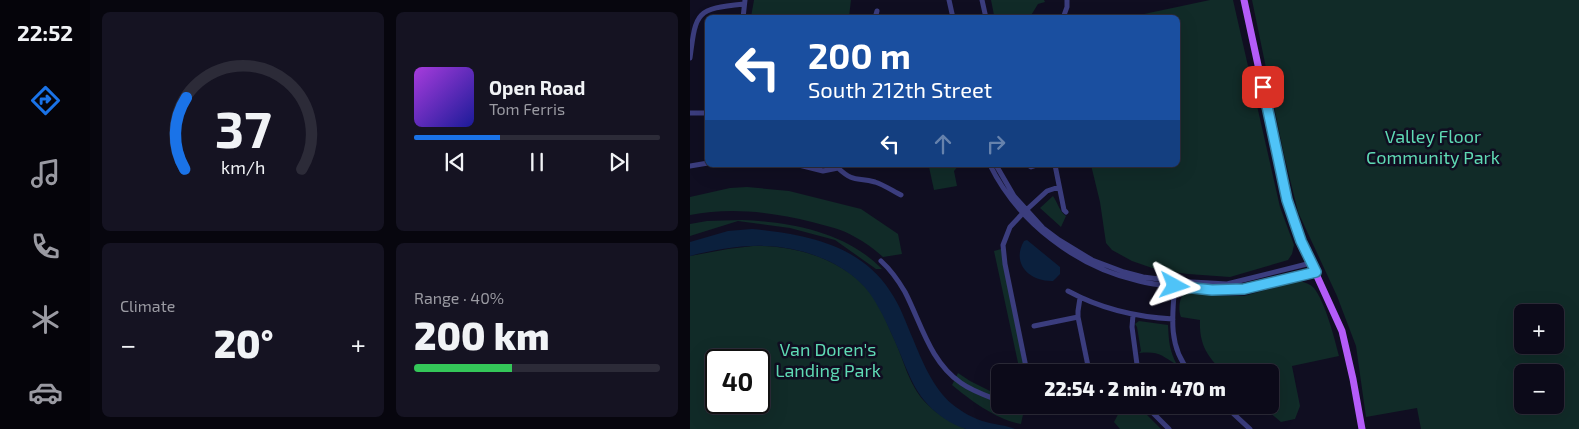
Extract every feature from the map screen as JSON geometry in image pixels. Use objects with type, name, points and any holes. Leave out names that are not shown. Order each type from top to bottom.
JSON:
[{"type":"main road","points":[[1244,0],[1287,200],[1311,263],[1342,330],[1362,429]]},
{"type":"street","points":[[949,0],[952,15]]},
{"type":"street","points":[[982,0],[985,15]]},
{"type":"street","points":[[1064,15],[1067,0]]},
{"type":"street","points":[[690,58],[694,27],[702,15],[713,8],[745,2],[743,15]]},
{"type":"street","points":[[690,113],[705,113]]},
{"type":"street","points":[[690,166],[705,164]]},
{"type":"street","points":[[807,167],[823,171],[839,167],[852,179],[876,182],[901,195]]},
{"type":"street","points":[[991,167],[1001,185],[1025,212],[1051,234],[1092,260],[1124,272],[1175,284],[1212,290],[1237,290],[1316,272]]},
{"type":"street","points":[[997,167],[1025,212]]},
{"type":"street","points":[[1055,167],[1066,212]]},
{"type":"street","points":[[1025,364],[1003,251],[1005,238],[1010,227],[1025,212],[1047,192],[1059,187]]},
{"type":"street","points":[[881,261],[890,270],[905,292],[924,336],[943,365],[960,383],[991,397]]},
{"type":"street","points":[[1175,284],[1227,284],[1311,263]]},
{"type":"street","points":[[1175,284],[1172,330],[1178,354],[1185,364]]},
{"type":"street","points":[[1068,291],[1103,307],[1133,315],[1173,319]]},
{"type":"street","points":[[1080,298],[1078,316],[1088,364]]},
{"type":"street","points":[[1133,315],[1132,327],[1137,364]]},
{"type":"street","points":[[1034,326],[1078,316]]},
{"type":"street","points":[[1154,414],[1169,429]]},
{"type":"street","points":[[1234,414],[1250,429]]},
{"type":"green space","points":[[754,0],[851,0],[849,15],[751,15]]},
{"type":"green space","points":[[991,0],[1044,0],[1045,2],[1038,4],[1031,15],[994,15]]},
{"type":"green space","points":[[1210,0],[1233,0],[1280,207],[1294,245],[1288,260],[1230,277],[1188,274],[1158,270],[1132,261],[1112,250],[1106,243],[1100,202],[1091,167],[1180,167],[1180,15],[1139,15]]},
{"type":"green space","name":"Valley Floor Community Park","points":[[1252,0],[1579,0],[1579,429],[1421,429],[1417,408],[1366,417],[1356,346],[1337,296],[1298,212],[1284,155]]},
{"type":"green space","points":[[929,167],[957,167],[954,171],[957,186],[934,190]]},
{"type":"green space","points":[[747,187],[789,191],[861,209],[898,234],[902,254],[883,257],[866,243],[845,232],[812,222],[767,213],[721,211],[690,215],[690,197],[730,188]]},
{"type":"green space","points":[[1053,196],[1066,216],[1061,227],[1040,208]]},
{"type":"green space","points":[[742,220],[779,223],[817,231],[852,246],[868,256],[882,269],[876,269],[835,240],[790,228],[738,221],[690,236],[690,224],[707,221]]},
{"type":"green space","name":"Van Doren's Landing Park","points":[[768,246],[800,251],[844,269],[868,290],[880,308],[911,381],[919,395],[939,414],[966,429],[690,429],[690,256],[728,249]]},
{"type":"green space","points":[[1001,249],[1025,364],[1018,364],[994,251]]},
{"type":"green space","points":[[1299,281],[1311,285],[1322,303],[1339,356],[1292,366],[1300,406],[1295,419],[1281,422],[1272,414],[1279,414],[1279,364],[1216,364],[1205,349],[1201,336],[1200,320],[1181,317],[1179,305],[1184,293],[1244,296]]},
{"type":"green space","points":[[1139,321],[1168,325],[1170,345],[1177,364],[1159,354],[1139,353],[1141,351],[1135,324]]},
{"type":"green space","points":[[958,373],[991,392],[991,413],[975,403],[952,385]]},
{"type":"green space","points":[[993,414],[1023,414],[1021,424]]},
{"type":"green space","points":[[1118,414],[1146,414],[1161,429],[1120,429],[1114,422]]},
{"type":"water","points":[[752,229],[810,238],[847,252],[863,262],[878,275],[894,296],[924,365],[945,398],[973,417],[1015,429],[966,429],[950,422],[928,405],[916,389],[885,321],[867,290],[843,269],[828,261],[797,250],[765,246],[727,248],[690,256],[690,242],[728,231]]},
{"type":"water","points":[[1027,240],[1060,267],[1060,274],[1053,281],[1030,275],[1021,264],[1021,249],[1024,241]]},
{"type":"route","points":[[1175,286],[1212,290],[1244,289],[1316,272],[1301,241],[1287,200],[1263,87]]}]
